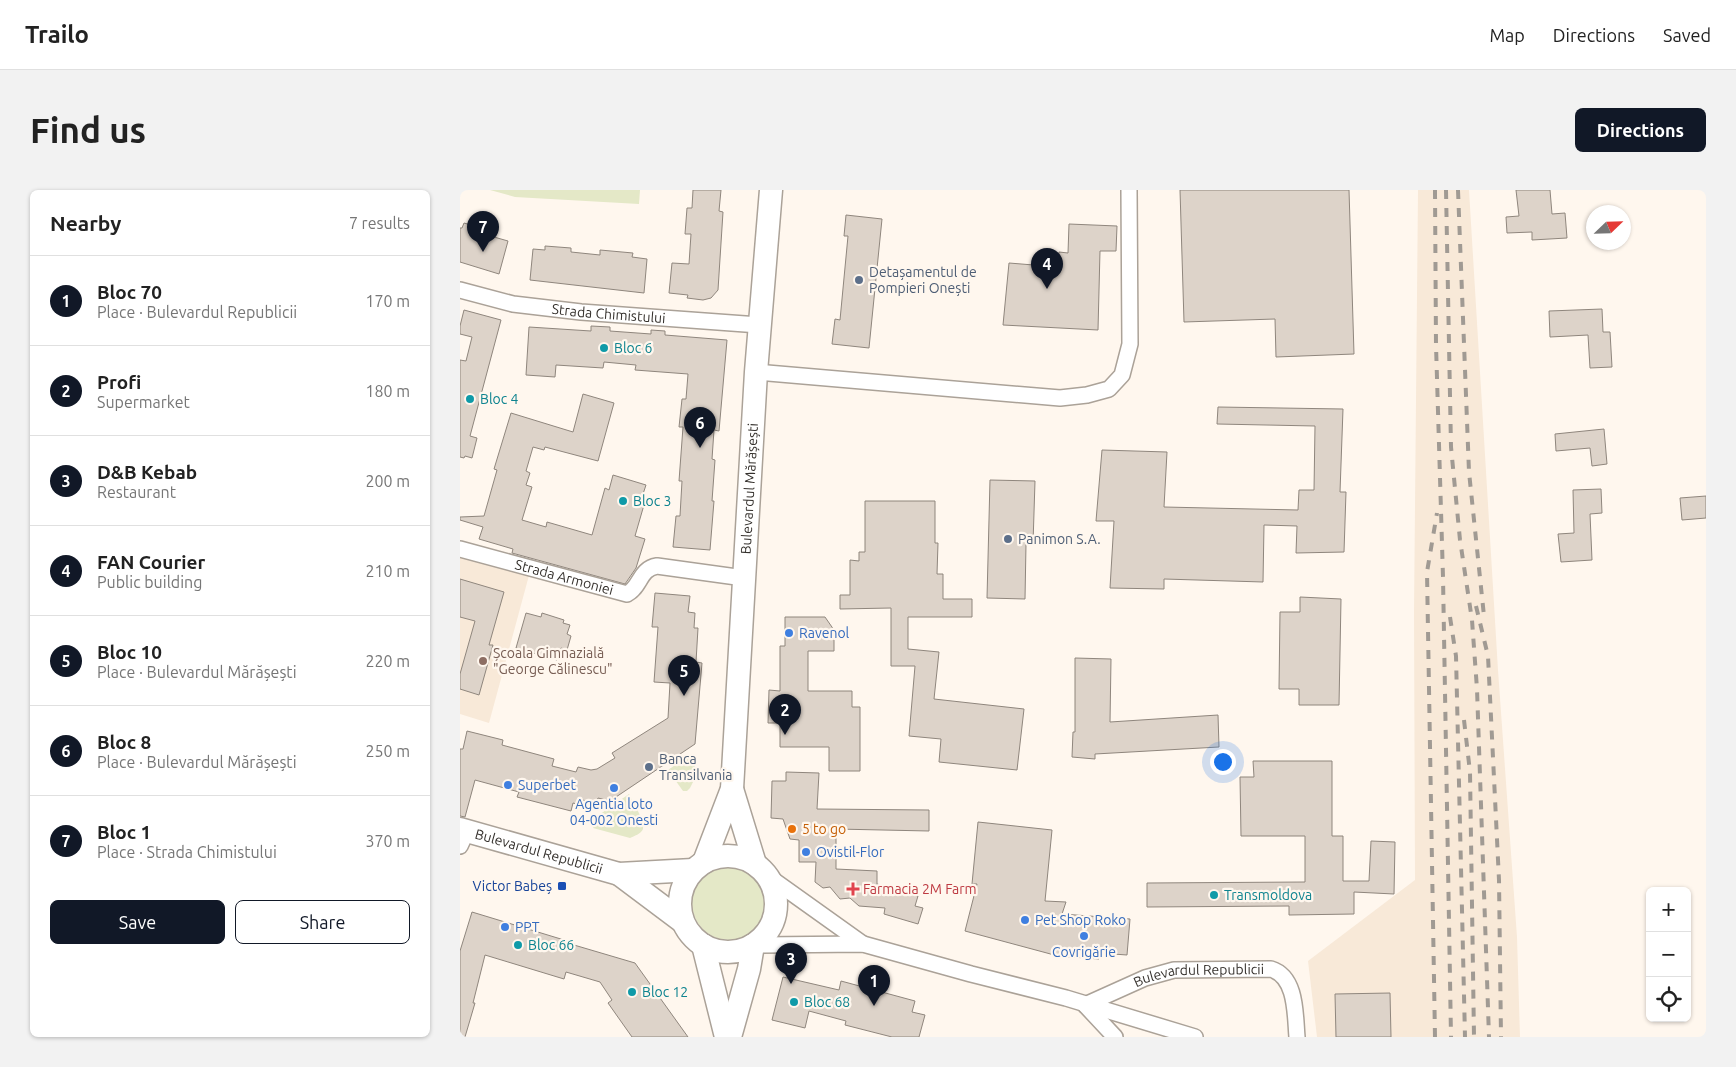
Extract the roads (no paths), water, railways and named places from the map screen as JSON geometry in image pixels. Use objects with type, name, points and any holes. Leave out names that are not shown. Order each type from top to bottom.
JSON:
[{"type":"main road","name":"Bulevardul Mărășești","points":[[699,866],[732,788],[759,325],[771,190]]},
{"type":"main road","name":"Bulevardul Mărășești","points":[[732,788],[760,869]]},
{"type":"main road","name":"Bulevardul Republicii","points":[[462,835],[619,874]]},
{"type":"main road","points":[[730,856],[743,858],[760,869],[772,886],[775,899],[774,913],[764,935],[753,946],[731,951],[717,950],[703,945],[691,935],[683,922],[680,908],[681,894],[685,881],[699,866],[717,857],[730,856]]},
{"type":"main road","points":[[619,874],[699,866]]},
{"type":"main road","points":[[619,874],[683,922]]},
{"type":"main road","points":[[703,945],[726,1037]]},
{"type":"main road","points":[[730,1037],[749,969],[753,946]]},
{"type":"street","points":[[756,372],[1060,398],[1088,395],[1109,389],[1122,375],[1130,344],[1129,190]]},
{"type":"street","name":"Strada Chimistului","points":[[460,290],[513,304],[564,310],[759,325]]},
{"type":"street","name":"Strada Armoniei","points":[[460,549],[627,594],[636,588],[645,571],[650,567],[657,566],[744,578]]},
{"type":"street","points":[[760,869],[863,944]]},
{"type":"street","points":[[753,946],[863,944],[1066,998],[1184,1036]]},
{"type":"street","name":"Bulevardul Republicii","points":[[1086,1005],[1145,978],[1174,970],[1271,969],[1277,971],[1287,982],[1293,1001],[1297,1037]]},
{"type":"street","points":[[1086,1005],[1115,1037]]},
{"type":"railway","points":[[1435,190],[1436,345],[1443,577],[1451,1037]]},
{"type":"railway","points":[[1446,190],[1451,447],[1460,540],[1472,620],[1477,689],[1489,1037]]},
{"type":"railway","points":[[1458,190],[1469,472],[1484,616]]},
{"type":"railway","points":[[1435,1037],[1427,572],[1437,513]]},
{"type":"railway","points":[[1476,606],[1488,656],[1499,880],[1501,1037]]},
{"type":"railway","points":[[1450,617],[1456,656],[1465,1037]]},
{"type":"railway","points":[[1464,720],[1470,772],[1474,1037]]},
{"type":"place","name":"Bloc 1","points":[[483,252]]},
{"type":"place","name":"Detașamentul de Pompieri Onești","points":[[859,280]]},
{"type":"place","name":"FAN Courier","points":[[1047,289]]},
{"type":"place","name":"Bloc 6","points":[[604,348]]},
{"type":"place","name":"Bloc 4","points":[[470,399]]},
{"type":"place","name":"Bloc 8","points":[[700,448]]},
{"type":"place","name":"Bloc 3","points":[[623,501]]},
{"type":"place","name":"Panimon S.A.","points":[[1008,539]]},
{"type":"place","name":"Ravenol","points":[[789,633]]},
{"type":"place","name":"Școala Gimnazială \"George Călinescu\"","points":[[483,661]]},
{"type":"place","name":"Bloc 10","points":[[684,696]]},
{"type":"place","name":"Profi","points":[[785,735]]},
{"type":"place","name":"Banca Transilvania","points":[[649,767]]},
{"type":"place","name":"Superbet","points":[[508,785]]},
{"type":"place","name":"Agentia loto 04-002 Onesti","points":[[614,788]]},
{"type":"place","name":"5 to go","points":[[792,829]]},
{"type":"place","name":"Ovistil-Flor","points":[[806,852]]},
{"type":"place","name":"Victor Babeș","points":[[562,886]]},
{"type":"place","name":"Farmacia 2M Farm","points":[[853,889]]},
{"type":"place","name":"Transmoldova","points":[[1214,895]]},
{"type":"place","name":"Pet Shop Roko","points":[[1025,920]]},
{"type":"place","name":"PPT","points":[[505,927]]},
{"type":"place","name":"Covrigărie","points":[[1084,936]]},
{"type":"place","name":"Bloc 66","points":[[518,945]]},
{"type":"place","name":"D&B Kebab","points":[[791,984]]},
{"type":"place","name":"Bloc 12","points":[[632,992]]},
{"type":"place","name":"Bloc 68","points":[[794,1002]]},
{"type":"place","name":"Bloc 70","points":[[874,1006]]}]
